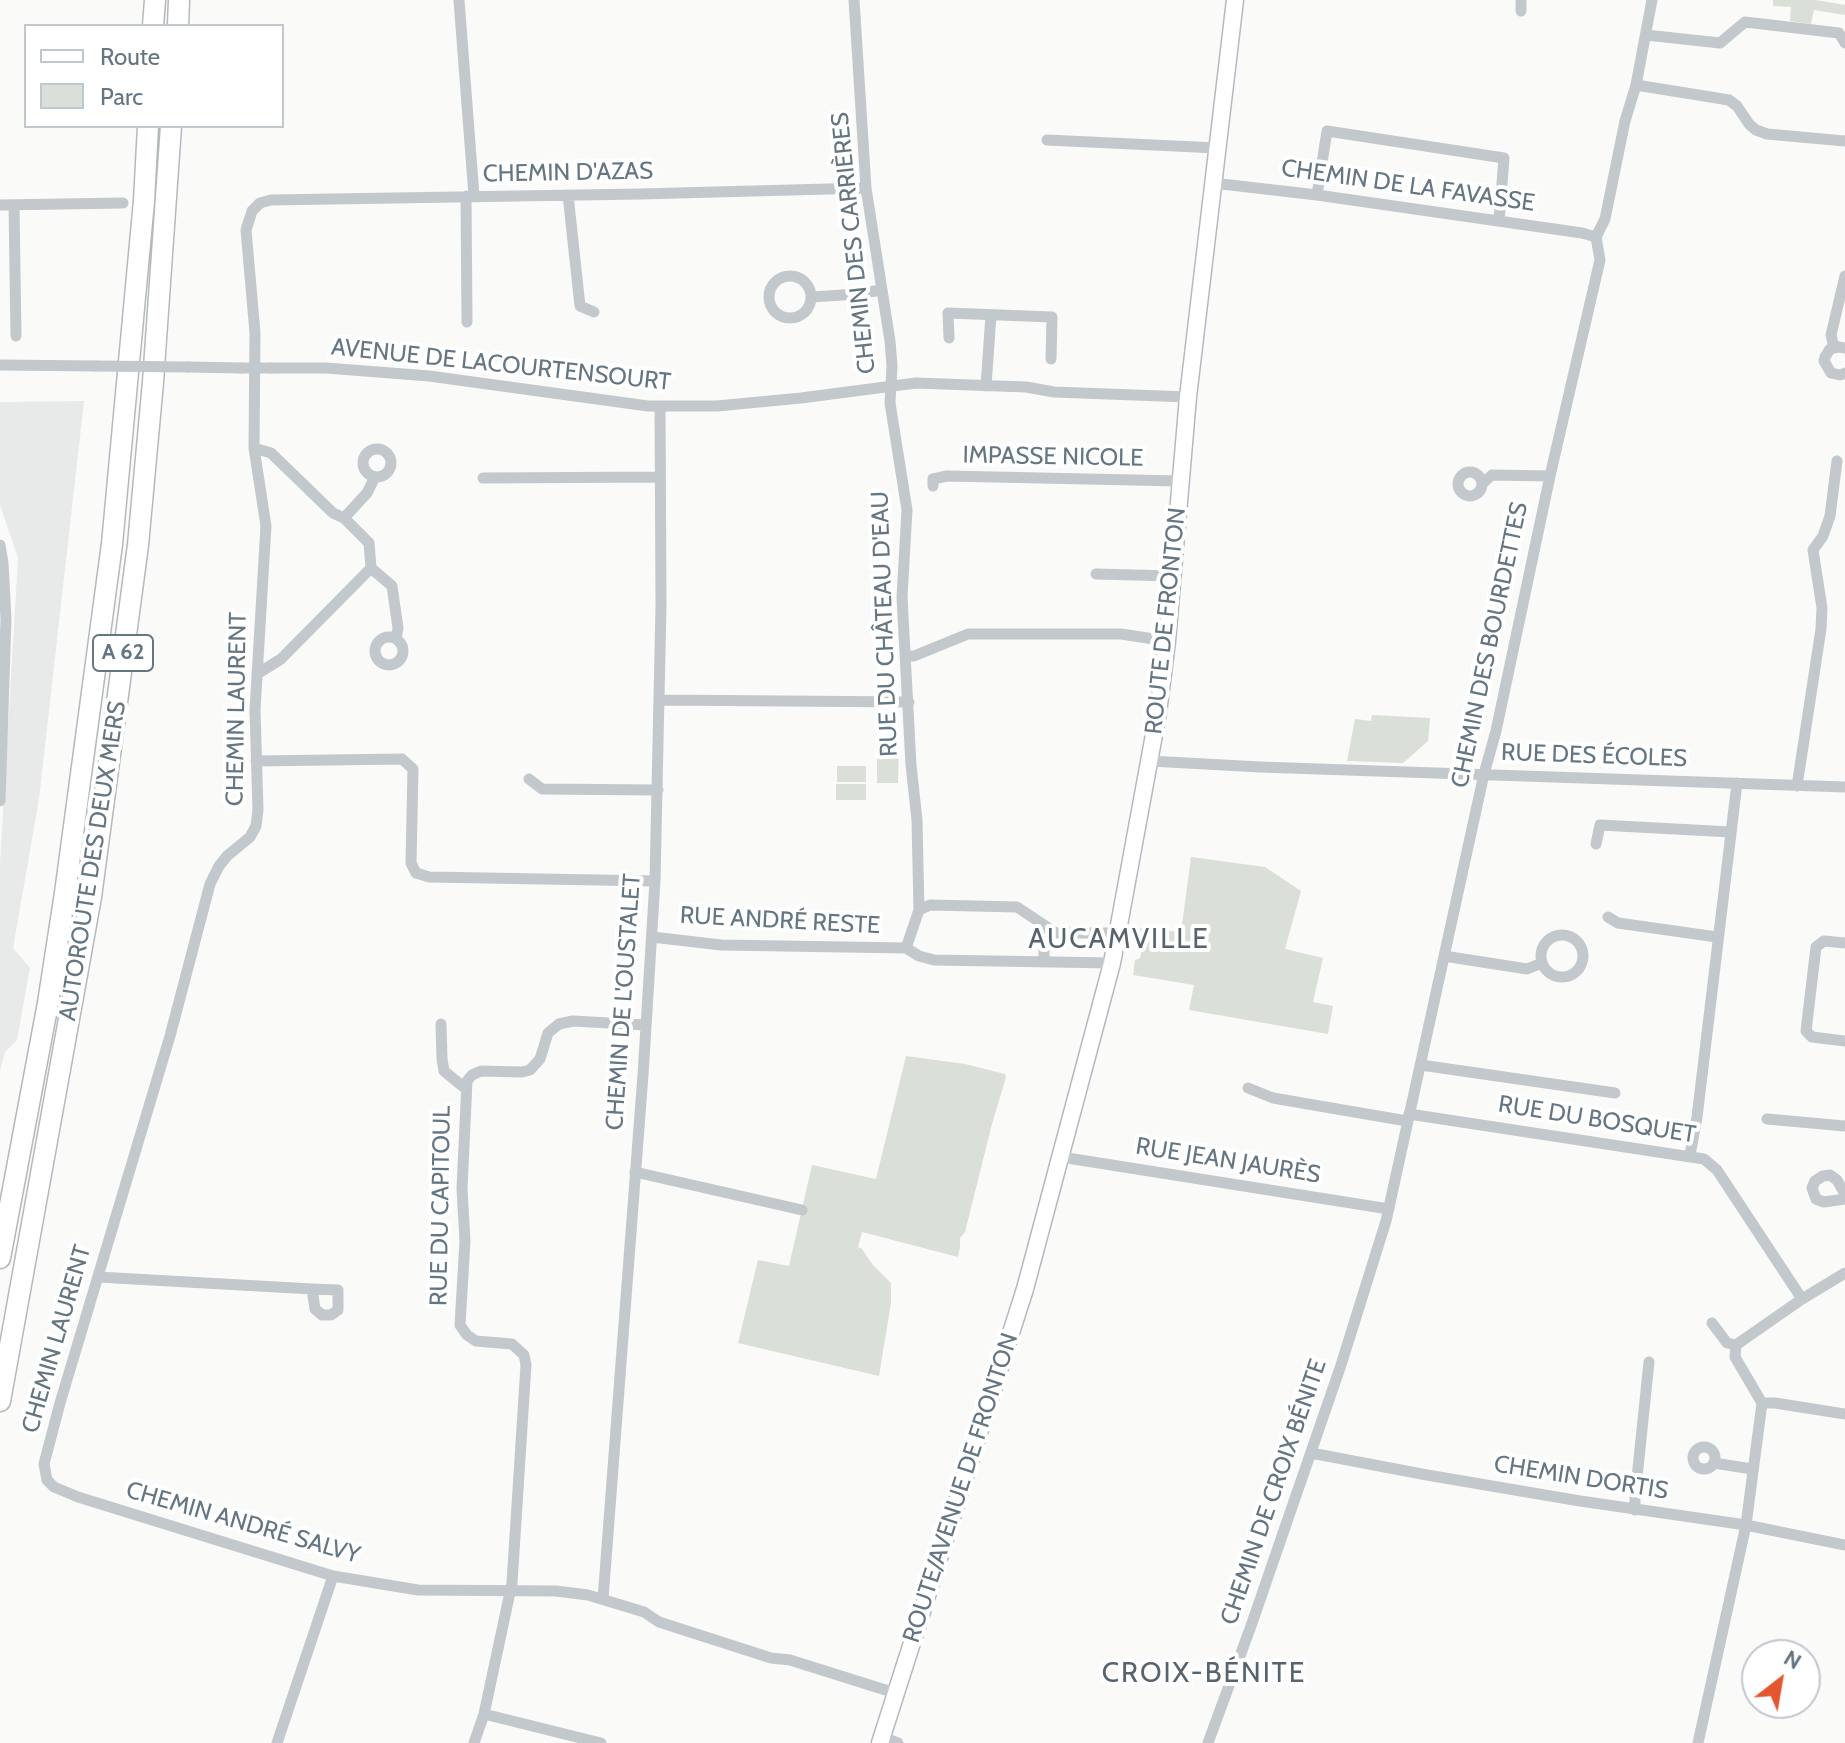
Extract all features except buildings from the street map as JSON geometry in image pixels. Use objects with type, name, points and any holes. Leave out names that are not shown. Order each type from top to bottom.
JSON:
[{"type":"highway","points":[[153,24],[155,0]]},
{"type":"highway","points":[[178,24],[179,0]]},
{"type":"highway","name":"AUTOROUTE DES DEUX MERS","points":[[0,1258],[48,1003],[112,544],[148,128]]},
{"type":"highway","name":"AUTOROUTE DES DEUX MERS","points":[[0,1401],[91,897],[138,545],[171,128]]},
{"type":"main road","name":"ROUTE DE FRONTON","points":[[1041,1233],[1112,963],[1150,761],[1167,641],[1188,397],[1235,0]]},
{"type":"main road","name":"ROUTE/AVENUE DE FRONTON","points":[[881,1740],[1041,1233]]},
{"type":"street","points":[[459,0],[470,196],[467,322]]},
{"type":"street","name":"CHEMIN DES CARRIÈRES","points":[[854,0],[866,188],[890,341],[891,385]]},
{"type":"street","name":"CHEMIN DES BOURDETTES","points":[[1362,1299],[1389,1209],[1496,731],[1600,260],[1596,237],[1605,219],[1652,0]]},
{"type":"street","points":[[1646,35],[1720,43],[1745,22],[1839,33],[1845,43]]},
{"type":"street","points":[[1636,85],[1729,100],[1749,124],[1767,134],[1845,141]]},
{"type":"street","points":[[1317,195],[1327,131],[1504,158],[1499,221]]},
{"type":"street","points":[[1047,140],[1217,148]]},
{"type":"street","name":"CHEMIN DE LA FAVASSE","points":[[1213,183],[1317,195],[1596,237]]},
{"type":"street","name":"CHEMIN D'AZAS","points":[[271,200],[866,188]]},
{"type":"street","points":[[568,195],[580,306],[594,312]]},
{"type":"street","name":"CHEMIN LAURENT","points":[[47,1480],[44,1464],[47,1453],[170,1036],[210,884],[219,866],[250,837],[256,826],[257,674],[266,526],[254,448],[255,333],[246,230],[252,211],[260,203],[271,200]]},
{"type":"street","points":[[0,205],[123,203]]},
{"type":"street","points":[[14,205],[16,336]]},
{"type":"street","points":[[1845,276],[1831,335],[1840,348],[1830,349],[1825,357],[1825,366],[1831,373],[1845,373]]},
{"type":"street","points":[[811,297],[881,290]]},
{"type":"street","points":[[949,338],[948,313],[1052,317],[1051,359]]},
{"type":"street","points":[[986,386],[991,315]]},
{"type":"street","name":"AVENUE DE LACOURTENSOURT","points":[[0,365],[326,368],[429,376],[641,406],[717,406],[916,383],[1188,397]]},
{"type":"street","name":"RUE DU CHÂTEAU D'EAU","points":[[891,385],[890,403],[907,510],[901,578],[917,820],[919,910]]},
{"type":"street","name":"CHEMIN DE L'OUSTALET","points":[[603,1599],[655,881],[661,581],[660,406]]},
{"type":"street","points":[[254,448],[271,453],[369,543],[371,568],[392,586],[398,628],[396,638]]},
{"type":"street","points":[[1797,786],[1821,629],[1822,608],[1813,550],[1823,536],[1830,516],[1837,461]]},
{"type":"street","points":[[1483,483],[1492,475],[1550,476]]},
{"type":"street","name":"IMPASSE NICOLE","points":[[933,486],[933,479],[947,476],[1180,481]]},
{"type":"street","points":[[344,518],[367,493],[375,477]]},
{"type":"street","points":[[483,478],[660,477]]},
{"type":"street","points":[[0,545],[6,619],[0,801]]},
{"type":"street","points":[[257,674],[281,659],[371,568]]},
{"type":"street","points":[[1096,574],[1173,576]]},
{"type":"street","points":[[905,656],[914,656],[968,634],[1121,634],[1167,641]]},
{"type":"street","points":[[659,700],[909,702]]},
{"type":"street","points":[[256,761],[402,759],[413,769],[411,863],[416,873],[429,877],[655,881]]},
{"type":"street","name":"RUE DES ÉCOLES","points":[[1150,761],[1845,787]]},
{"type":"street","points":[[529,779],[542,789],[658,790]]},
{"type":"street","points":[[1690,1155],[1737,783]]},
{"type":"street","points":[[1596,844],[1600,825],[1731,832]]},
{"type":"street","points":[[906,948],[919,910],[930,905],[1017,907],[1056,933],[1117,933]]},
{"type":"street","points":[[1608,917],[1618,923],[1717,937]]},
{"type":"street","points":[[1044,962],[1044,936],[1048,928]]},
{"type":"street","name":"RUE ANDRÉ RESTE","points":[[652,937],[721,945],[906,948],[934,960],[1112,963]]},
{"type":"street","points":[[1845,943],[1824,941],[1816,947],[1806,1031],[1812,1037],[1845,1041]]},
{"type":"street","points":[[1444,956],[1527,969],[1542,963]]},
{"type":"street","name":"RUE DU CAPITOUL","points":[[510,1592],[526,1365],[524,1355],[512,1344],[476,1341],[460,1325],[465,1241],[462,1189],[467,1081],[481,1071],[530,1070],[540,1059],[548,1033],[559,1024],[573,1021],[645,1025]]},
{"type":"street","points":[[441,1024],[444,1071],[466,1089]]},
{"type":"street","points":[[1421,1065],[1615,1093]]},
{"type":"street","name":"RUE DU BOSQUET","points":[[1248,1088],[1273,1098],[1704,1159],[1717,1170],[1802,1299]]},
{"type":"street","points":[[1767,1119],[1845,1126]]},
{"type":"street","name":"RUE JEAN JAURÈS","points":[[1061,1157],[1389,1209]]},
{"type":"street","points":[[635,1172],[802,1210]]},
{"type":"street","points":[[1712,1323],[1727,1343],[1736,1345],[1845,1273]]},
{"type":"street","points":[[98,1277],[312,1289]]},
{"type":"street","name":"CHEMIN DE CROIX BÉNITE","points":[[1208,1743],[1362,1299]]},
{"type":"street","points":[[1698,1743],[1746,1525],[1762,1403],[1735,1357],[1736,1345]]},
{"type":"street","points":[[1635,1510],[1649,1362]]},
{"type":"street","points":[[1762,1403],[1845,1414]]},
{"type":"street","name":"CHEMIN DORTIS","points":[[1311,1453],[1635,1510],[1746,1525],[1845,1545]]},
{"type":"street","points":[[1714,1463],[1752,1469]]},
{"type":"street","name":"CHEMIN ANDRÉ SALVY","points":[[47,1480],[54,1487],[78,1497],[333,1576],[418,1590],[556,1591],[603,1599],[644,1612],[673,1627],[895,1693]]},
{"type":"street","points":[[277,1743],[333,1576]]},
{"type":"street","points":[[474,1743],[484,1714],[510,1592]]},
{"type":"street","points":[[484,1714],[601,1743]]},
{"type":"street","points":[[881,1740],[898,1743]]},
{"type":"shaded area","points":[[84,401],[39,799],[13,948],[30,968],[17,1040],[5,1052],[0,1071],[0,863],[18,558],[0,505],[0,402]]},
{"type":"green space","points":[[1773,0],[1816,0],[1845,5],[1845,15],[1814,10],[1811,24],[1790,21],[1791,7],[1773,6]]},
{"type":"green space","points":[[1372,715],[1430,718],[1428,741],[1403,763],[1347,761],[1355,719],[1371,721]]},
{"type":"green space","points":[[877,743],[899,743],[898,783],[877,783]]},
{"type":"green space","points":[[837,766],[866,766],[866,782],[837,782]]},
{"type":"green space","points":[[836,784],[866,784],[866,800],[836,800]]},
{"type":"green space","points":[[1191,857],[1265,867],[1301,891],[1285,949],[1323,958],[1313,1002],[1333,1006],[1328,1034],[1189,1010],[1194,985],[1133,975],[1135,960],[1141,954],[1142,944],[1138,939],[1140,928],[1181,932]]},
{"type":"green space","points":[[906,1056],[965,1064],[1005,1074],[1006,1077],[965,1232],[960,1238],[958,1257],[862,1232],[858,1247],[891,1283],[891,1303],[879,1376],[738,1343],[758,1260],[789,1266],[812,1165],[876,1179]]},
{"type":"district","name":"AUCAMVILLE","points":[[1119,940]]},
{"type":"district","name":"CROIX-BÉNITE","points":[[1204,1674]]}]
